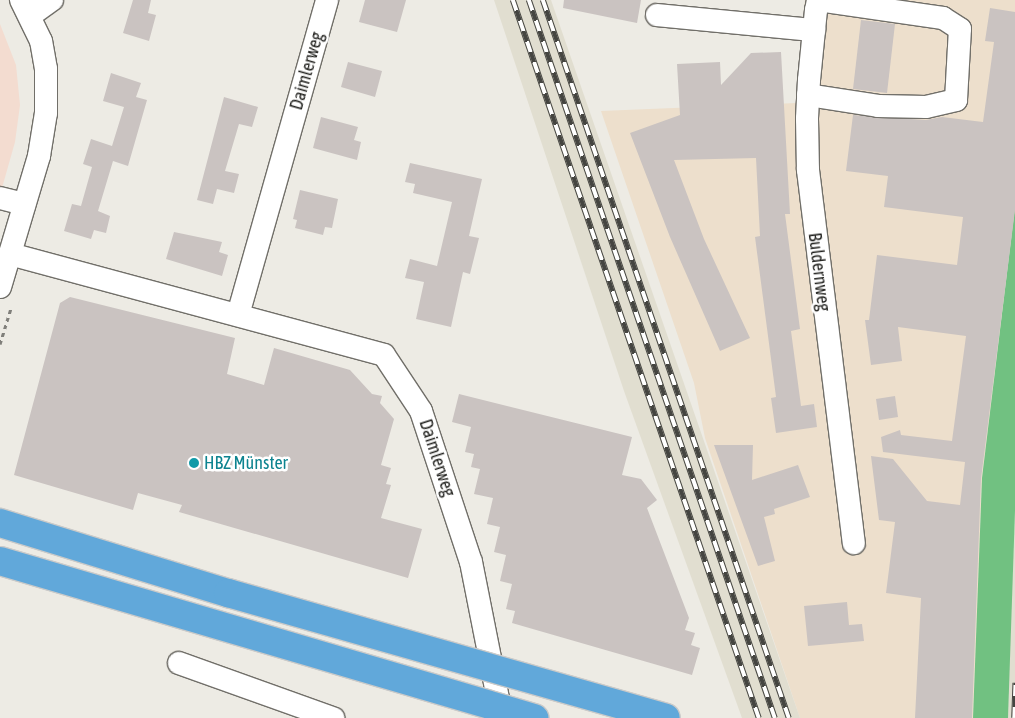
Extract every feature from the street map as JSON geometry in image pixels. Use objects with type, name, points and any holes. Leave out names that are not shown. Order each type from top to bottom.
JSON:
[{"type":"highway","points":[[0,523],[228,593],[666,718]]},
{"type":"highway","points":[[0,561],[534,718]]},
{"type":"street","points":[[0,287],[42,142],[47,98],[44,54],[26,8],[52,0]]},
{"type":"street","name":"Daimlerweg","points":[[238,315],[327,0]]},
{"type":"street","points":[[808,96],[878,106],[926,107],[956,100],[960,29],[943,18],[818,0]]},
{"type":"street","name":"Buldernweg","points":[[818,0],[808,96],[808,170],[813,226],[854,542]]},
{"type":"street","points":[[657,15],[814,30]]},
{"type":"street","points":[[0,198],[24,204]]},
{"type":"street","name":"Daimlerweg","points":[[10,254],[384,355],[422,411],[471,562],[502,718]]},
{"type":"street","points":[[179,662],[333,718]]},
{"type":"shaded area","points":[[494,0],[551,0],[800,718],[742,718],[624,391]]},
{"type":"shaded area","points":[[805,0],[1015,0],[1015,207],[982,478],[973,718],[800,718],[705,438],[694,383],[601,111],[796,103]]},
{"type":"shaded area","points":[[0,24],[16,65],[20,105],[15,142],[0,195]]},
{"type":"shaded area","points":[[1015,511],[1015,718],[1008,718],[1010,626]]},
{"type":"green space","points":[[1015,207],[1015,511],[1008,718],[973,718],[982,478]]},
{"type":"building","points":[[133,0],[151,0],[148,13],[156,15],[149,41],[123,33]]},
{"type":"building","points":[[365,0],[406,0],[397,32],[359,22]]},
{"type":"building","points":[[564,0],[641,0],[637,23],[563,8]]},
{"type":"building","points":[[990,8],[1015,12],[1015,210],[981,479],[972,718],[915,718],[921,598],[886,593],[895,522],[879,520],[871,456],[893,459],[927,501],[960,505],[965,462],[883,452],[881,437],[900,430],[901,435],[952,441],[966,336],[898,327],[902,361],[871,365],[865,320],[869,320],[877,255],[957,265],[963,217],[884,207],[888,176],[846,171],[853,115],[926,120],[942,117],[983,122],[994,42],[985,41]]},
{"type":"building","points":[[861,20],[895,24],[887,93],[853,89]]},
{"type":"building","points":[[781,52],[790,214],[785,214],[800,329],[791,331],[801,406],[814,404],[817,427],[776,433],[771,398],[776,397],[755,237],[760,236],[756,158],[674,160],[704,239],[750,338],[720,351],[670,237],[630,133],[680,115],[677,64],[720,62],[721,85],[751,53]]},
{"type":"building","points":[[348,62],[382,71],[375,97],[341,87]]},
{"type":"building","points":[[111,73],[141,83],[136,97],[147,100],[128,166],[113,161],[98,211],[110,216],[106,233],[94,230],[91,239],[64,231],[72,204],[81,206],[92,167],[83,164],[91,139],[112,146],[124,107],[103,101]]},
{"type":"building","points":[[224,97],[258,107],[252,127],[239,124],[225,171],[239,174],[234,193],[217,189],[213,204],[197,200]]},
{"type":"building","points":[[321,117],[358,127],[354,140],[361,142],[357,160],[313,148]]},
{"type":"building","points":[[410,163],[482,179],[469,236],[479,238],[470,274],[463,272],[451,327],[416,319],[424,282],[405,278],[410,259],[437,266],[452,202],[413,193],[415,184],[405,182]]},
{"type":"building","points":[[300,190],[338,199],[332,228],[325,227],[323,235],[295,228],[297,220],[293,219]]},
{"type":"building","points":[[174,232],[222,242],[219,252],[228,255],[222,276],[166,259]]},
{"type":"building","points":[[70,297],[235,338],[227,374],[264,385],[274,348],[350,370],[372,394],[382,396],[380,403],[394,419],[381,465],[391,468],[386,484],[391,485],[381,518],[422,529],[408,578],[179,512],[182,505],[138,493],[133,510],[14,475],[60,303]]},
{"type":"building","points":[[459,394],[632,437],[622,475],[641,479],[657,500],[647,508],[689,618],[685,630],[695,633],[691,645],[700,648],[692,675],[512,623],[515,611],[506,609],[512,584],[500,581],[506,555],[494,552],[500,527],[487,524],[493,498],[474,494],[480,469],[471,467],[474,454],[465,452],[471,427],[452,422]]},
{"type":"building","points":[[895,396],[898,417],[879,420],[876,399]]},
{"type":"building","points":[[714,445],[753,445],[752,480],[798,465],[810,497],[774,509],[775,514],[764,517],[775,561],[758,566]]},
{"type":"building","points":[[847,602],[849,625],[862,624],[864,641],[808,646],[804,606]]},
{"type":"railway","points":[[513,0],[759,718]]},
{"type":"railway","points":[[529,0],[775,718]]},
{"type":"railway","points":[[543,0],[789,718]]},
{"type":"railway","points":[[1014,718],[1015,683]]},
{"type":"place","name":"HBZ Münster","points":[[194,463]]}]
